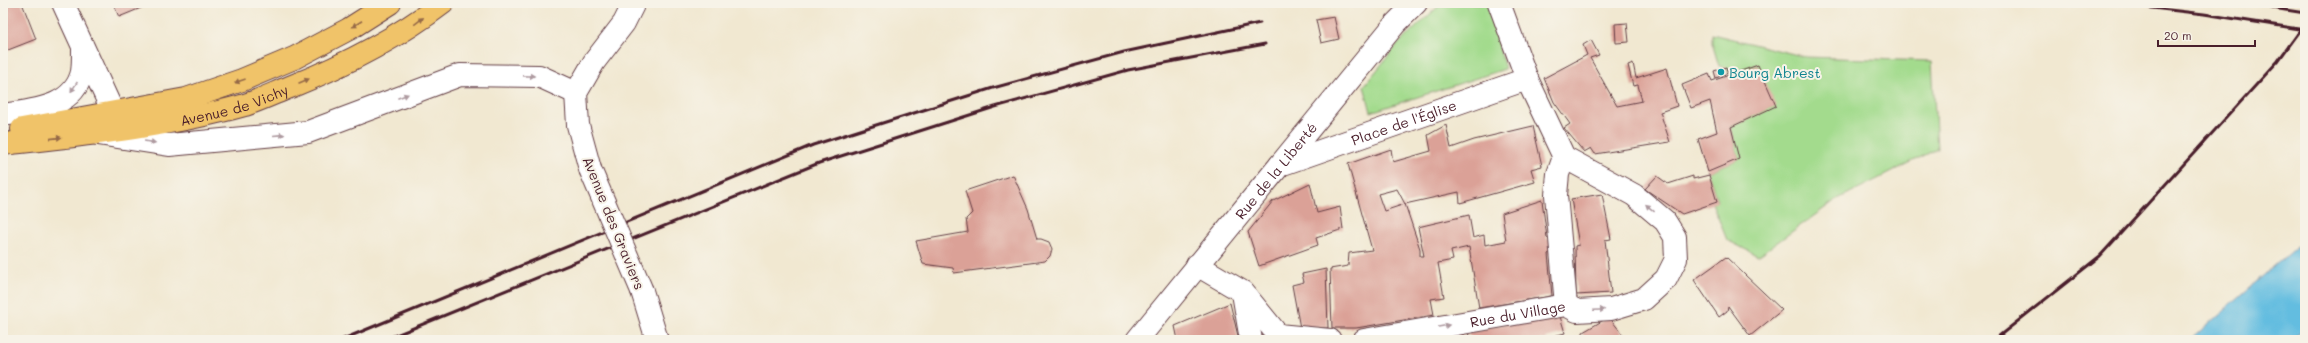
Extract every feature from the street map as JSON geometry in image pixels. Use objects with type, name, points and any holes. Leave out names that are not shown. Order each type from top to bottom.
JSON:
[{"type":"main road","name":"Avenue de Vichy","points":[[3,132],[186,99],[242,80],[308,51],[349,29],[390,3]]},
{"type":"main road","name":"Avenue de Vichy","points":[[3,144],[98,134],[192,118],[246,104],[362,55],[415,25],[443,3]]},
{"type":"street","points":[[64,3],[83,50],[113,112],[98,134],[169,145],[308,132],[460,75],[539,76],[576,94],[594,62],[624,23],[634,3]]},
{"type":"street","points":[[624,23],[649,3]]},
{"type":"street","name":"Rue de la Liberté","points":[[1137,340],[1394,24],[1416,3]]},
{"type":"street","points":[[1499,3],[1527,79],[1564,157],[1558,174],[1556,195],[1566,305]]},
{"type":"street","points":[[3,115],[42,109],[64,100],[76,86],[82,72],[83,50]]},
{"type":"street","name":"Place de l'Église","points":[[1280,165],[1527,79]]},
{"type":"street","name":"Avenue des Graviers","points":[[576,94],[578,125],[590,169],[642,291],[657,340]]},
{"type":"street","name":"Rue du Village","points":[[1364,340],[1566,305],[1577,311],[1611,309],[1644,299],[1666,279],[1676,259],[1675,237],[1665,221],[1634,195],[1564,157]]},
{"type":"street","points":[[1197,265],[1243,292],[1278,335],[1330,340]]},
{"type":"street","points":[[1243,292],[1251,340]]},
{"type":"green space","points":[[1442,3],[1487,3],[1505,69],[1371,112],[1364,86],[1398,44]]},
{"type":"green space","points":[[1712,34],[1806,57],[1932,61],[1937,149],[1836,200],[1758,256],[1727,240],[1712,203],[1717,201],[1708,172],[1739,159],[1731,127],[1775,106],[1758,65],[1729,75],[1726,67],[1719,66],[1712,43]]},
{"type":"water","points":[[2305,239],[2305,329],[2291,340],[2190,340]]},
{"type":"building","points":[[3,3],[22,3],[36,39],[3,52]]},
{"type":"building","points":[[113,3],[153,3],[119,17]]},
{"type":"building","points":[[1334,17],[1339,39],[1321,43],[1316,20]]},
{"type":"building","points":[[1627,23],[1629,42],[1616,43],[1615,24]]},
{"type":"building","points":[[1591,40],[1599,55],[1590,58],[1617,106],[1642,101],[1638,85],[1633,86],[1628,65],[1633,63],[1636,78],[1667,68],[1677,106],[1660,112],[1670,142],[1595,154],[1591,148],[1584,152],[1564,128],[1570,124],[1554,102],[1544,78],[1587,55],[1583,45]]},
{"type":"building","points":[[1758,65],[1776,106],[1731,127],[1739,159],[1708,172],[1698,139],[1717,132],[1710,101],[1691,108],[1682,85],[1709,74],[1712,81]]},
{"type":"building","name":"Bourg Abrest","points":[[1726,67],[1728,73],[1716,78],[1714,71]]},
{"type":"building","points":[[1446,125],[1451,148],[1474,140],[1533,126],[1542,166],[1531,169],[1535,182],[1460,203],[1459,192],[1405,204],[1420,249],[1420,256],[1424,256],[1418,227],[1469,215],[1473,238],[1484,235],[1485,245],[1506,241],[1502,213],[1542,200],[1547,238],[1551,240],[1551,252],[1548,254],[1552,296],[1479,308],[1469,247],[1451,251],[1453,260],[1438,263],[1444,297],[1431,299],[1434,315],[1356,328],[1332,328],[1330,269],[1348,266],[1349,253],[1372,250],[1348,164],[1391,149],[1393,162],[1431,151],[1428,135]],"holes":[[[1397,189],[1405,204],[1384,211],[1378,194]]]},
{"type":"building","points":[[1013,175],[1028,209],[1037,239],[1049,242],[1052,249],[1050,256],[1045,261],[954,273],[953,268],[923,264],[916,241],[968,232],[966,219],[972,213],[965,191]]},
{"type":"building","points":[[1709,175],[1717,202],[1682,214],[1645,189],[1657,176],[1668,184],[1693,176],[1693,179]]},
{"type":"building","points":[[1310,183],[1317,213],[1340,207],[1343,229],[1316,238],[1318,245],[1259,266],[1248,232],[1273,201]]},
{"type":"building","points":[[1602,194],[1611,239],[1605,240],[1611,293],[1576,295],[1575,246],[1579,245],[1571,199]]},
{"type":"building","points":[[1726,257],[1782,310],[1750,336],[1728,306],[1727,311],[1719,317],[1694,280]]},
{"type":"building","points":[[1326,269],[1328,328],[1300,328],[1292,285],[1304,282],[1302,274]]},
{"type":"building","points":[[1230,303],[1239,340],[1178,340],[1175,326]]},
{"type":"building","points":[[1559,313],[1565,333],[1546,338],[1547,340],[1472,340],[1467,332]]},
{"type":"building","points":[[1609,317],[1627,340],[1583,340],[1583,332]]},
{"type":"building","points":[[1461,333],[1465,340],[1443,340]]},
{"type":"railway","points":[[2109,3],[2204,14],[2305,30]]},
{"type":"railway","points":[[2241,3],[2305,13]]},
{"type":"railway","points":[[341,340],[813,145],[993,88],[1124,52],[1260,23]]},
{"type":"railway","points":[[1994,340],[2100,256],[2278,61],[2305,24]]},
{"type":"railway","points":[[384,340],[819,163],[995,107],[1128,70],[1265,44]]},
{"type":"place","name":"Bourg Abrest","points":[[1721,72]]}]
